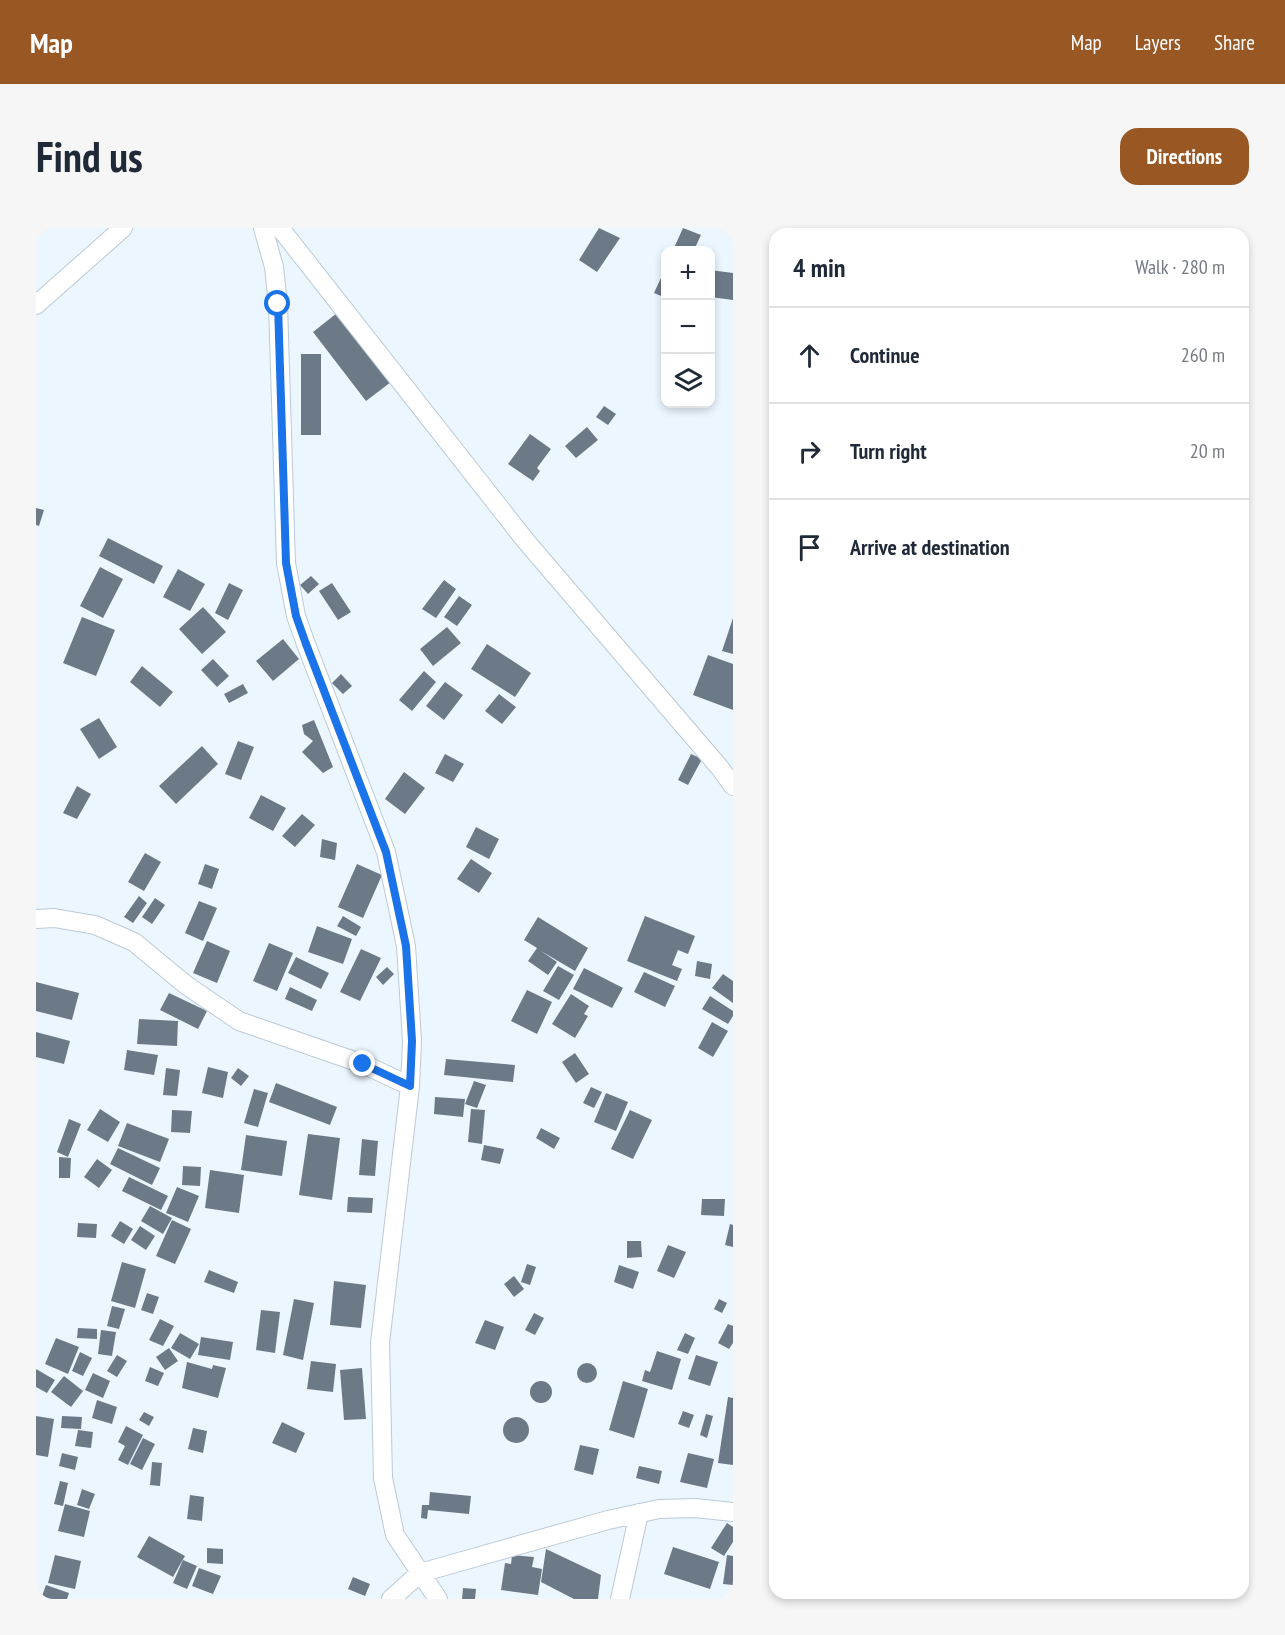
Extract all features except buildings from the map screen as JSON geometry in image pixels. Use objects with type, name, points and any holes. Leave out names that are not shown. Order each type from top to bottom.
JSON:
[{"type":"street","points":[[37,302],[123,228]]},
{"type":"street","points":[[263,228],[274,267],[278,304],[285,552],[289,586],[306,644],[386,852],[406,946],[412,1041],[410,1086],[380,1343],[383,1478],[394,1535],[438,1599]]},
{"type":"street","points":[[280,228],[525,540],[726,764],[733,786]]},
{"type":"street","points":[[36,919],[54,918],[95,925],[134,942],[186,986],[239,1021],[363,1064],[410,1086]]},
{"type":"street","points":[[391,1599],[420,1573],[598,1522],[659,1509],[695,1508],[733,1512]]},
{"type":"street","points":[[620,1599],[639,1513]]},
{"type":"route","points":[[278,304],[279,412],[289,586],[306,644],[386,852],[406,946],[412,1041],[410,1086],[363,1064]]}]
